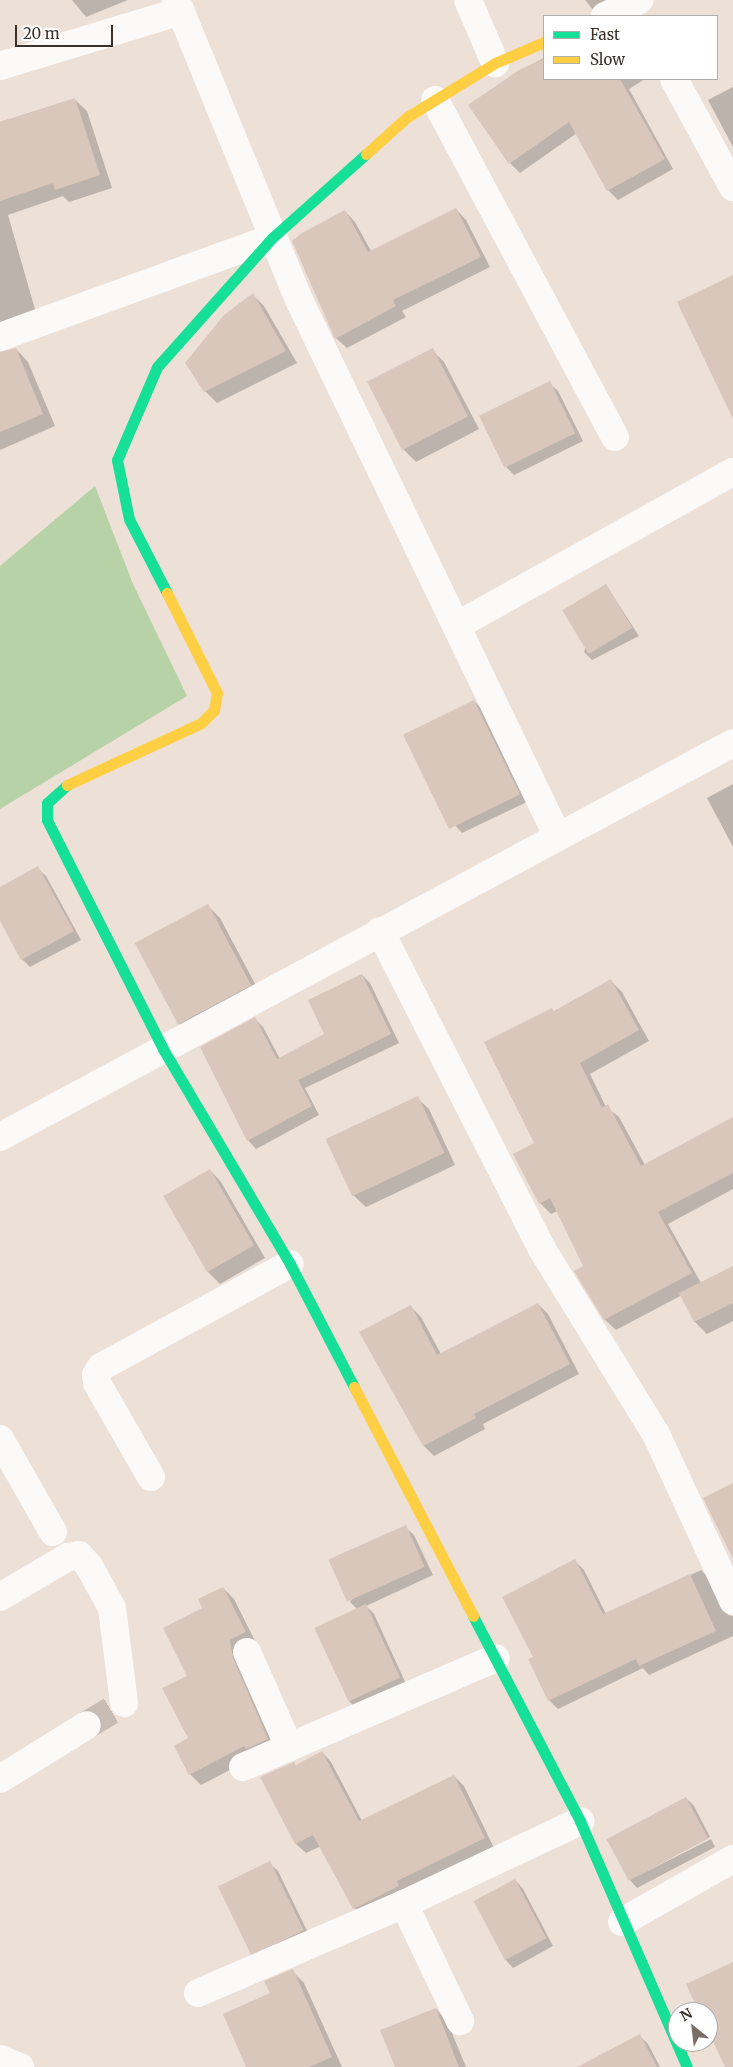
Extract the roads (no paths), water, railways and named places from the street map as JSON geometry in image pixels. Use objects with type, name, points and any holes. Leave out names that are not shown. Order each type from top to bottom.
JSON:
[{"type":"street","points":[[468,0],[495,63]]},
{"type":"street","points":[[0,66],[179,6],[272,238],[557,836]]},
{"type":"street","points":[[608,15],[638,7]]},
{"type":"street","points":[[543,42],[495,63],[407,117],[272,238],[157,367],[117,460],[129,519],[217,693],[214,710],[201,723],[62,787],[46,803],[47,820],[60,850],[163,1049],[290,1264],[580,1821],[622,1922],[687,2067]]},
{"type":"street","points":[[675,80],[733,187]]},
{"type":"street","points":[[435,100],[615,437]]},
{"type":"street","points":[[0,337],[272,238]]},
{"type":"street","points":[[456,626],[733,472]]},
{"type":"street","points":[[0,1137],[380,931],[733,743]]},
{"type":"street","points":[[380,931],[542,1249],[656,1434],[733,1601]]},
{"type":"street","points":[[151,1477],[97,1383],[96,1375],[101,1366],[290,1264]]},
{"type":"street","points":[[0,1439],[53,1532]]},
{"type":"street","points":[[0,1597],[68,1557],[79,1555],[89,1566],[112,1608],[124,1703]]},
{"type":"street","points":[[247,1652],[290,1747]]},
{"type":"street","points":[[242,1767],[496,1658]]},
{"type":"street","points":[[0,1779],[87,1725]]},
{"type":"street","points":[[198,1993],[404,1904],[580,1821]]},
{"type":"street","points":[[622,1922],[733,1859]]},
{"type":"street","points":[[404,1904],[460,2021]]},
{"type":"street","points":[[0,2059],[20,2067]]},
{"type":"tunnel","points":[[87,1725],[124,1703]]}]
